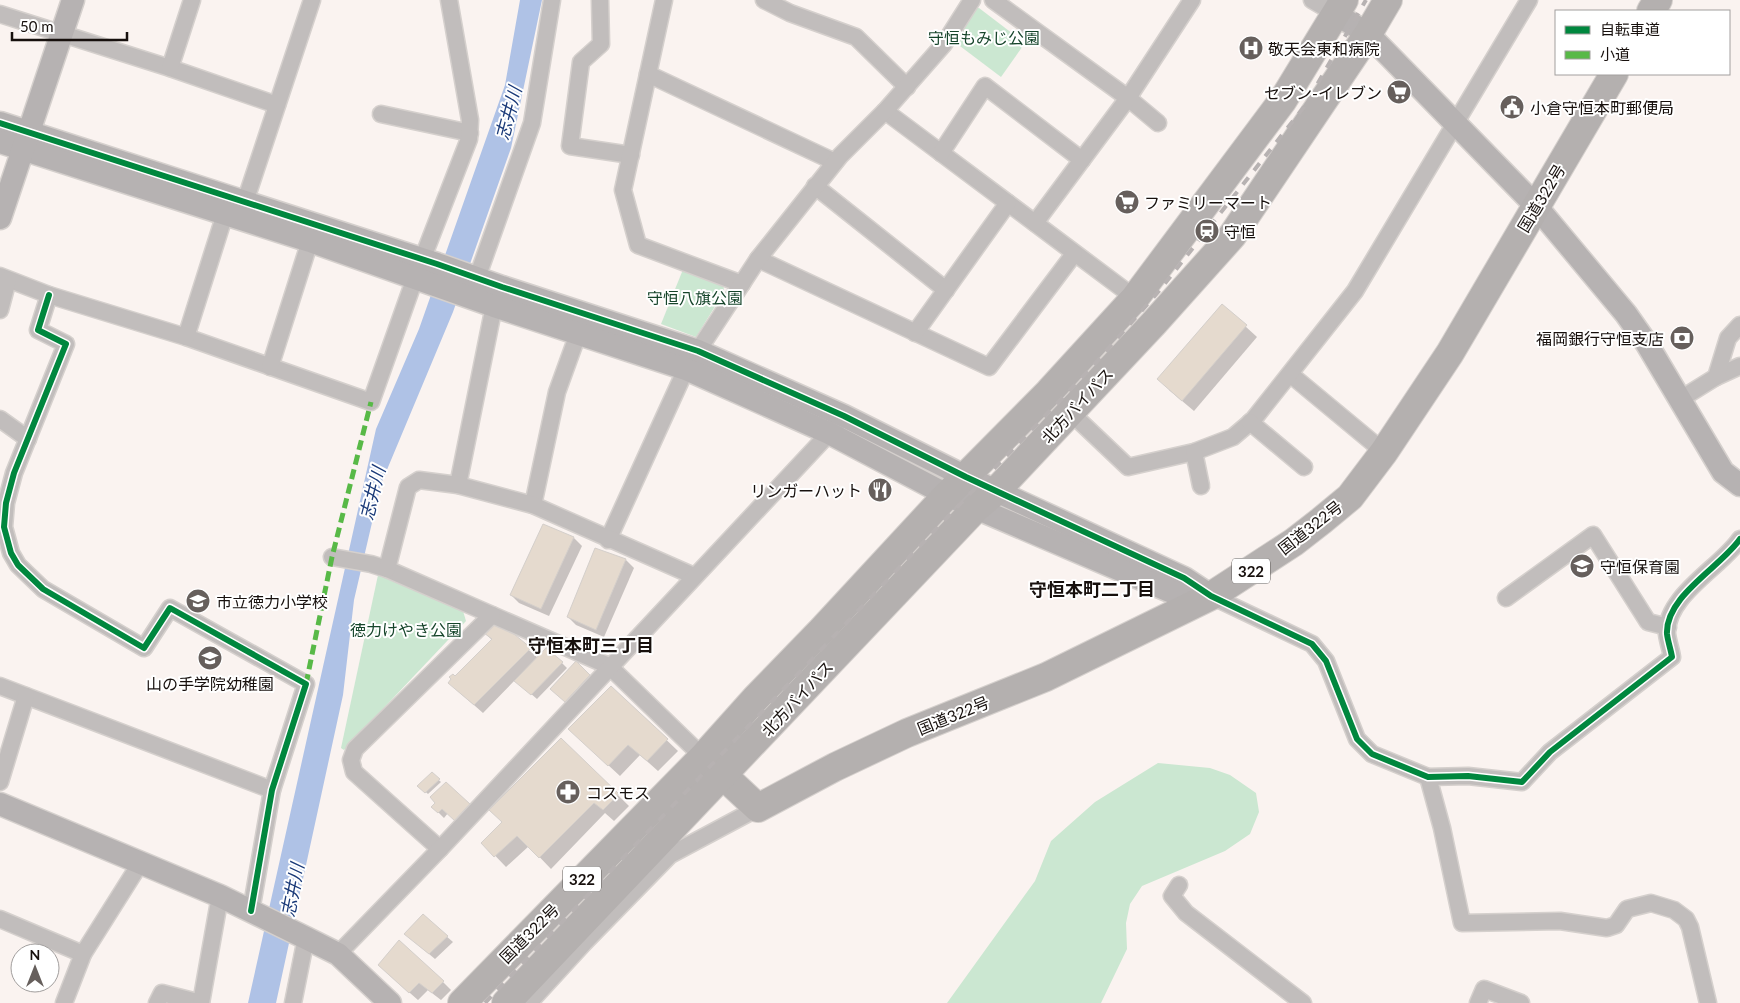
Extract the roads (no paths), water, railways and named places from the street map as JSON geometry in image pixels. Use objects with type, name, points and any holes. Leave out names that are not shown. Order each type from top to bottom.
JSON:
[{"type":"highway","name":"北方バイパス","points":[[724,776],[1070,412],[1232,236],[1368,34],[1388,0]]},
{"type":"highway","name":"北方バイパス","points":[[703,757],[754,699],[822,630],[956,486],[1049,392],[1135,298],[1283,100],[1340,7]]},
{"type":"highway","name":"国道322号","points":[[758,808],[835,767],[907,733],[1046,677],[1212,596],[1294,542],[1350,497],[1384,452],[1450,353],[1613,75]]},
{"type":"highway","name":"国道322号","points":[[462,1003],[703,757]]},
{"type":"highway","points":[[703,757],[758,808]]},
{"type":"highway","name":"国道322号","points":[[506,1003],[724,776]]},
{"type":"street","points":[[0,218],[73,0]]},
{"type":"street","points":[[170,68],[192,0]]},
{"type":"street","points":[[186,337],[277,106],[312,0]]},
{"type":"street","points":[[0,310],[4,278],[49,295],[186,337],[371,402],[426,271],[470,133],[470,120],[449,0]]},
{"type":"street","points":[[472,284],[532,122],[552,0]]},
{"type":"street","points":[[600,0],[601,44],[581,62],[570,146],[631,155]]},
{"type":"street","points":[[664,0],[623,190],[638,244],[742,284]]},
{"type":"street","points":[[764,0],[790,13],[856,37],[907,87]]},
{"type":"street","points":[[608,540],[686,369],[758,259],[835,162],[885,111],[944,44],[972,0]]},
{"type":"street","points":[[992,0],[1128,98],[1158,123]]},
{"type":"street","points":[[1035,223],[1128,98],[1192,0]]},
{"type":"street","points":[[1312,0],[1340,7],[1536,206],[1647,344],[1723,472],[1740,485]]},
{"type":"street","points":[[1070,412],[1128,467],[1194,452],[1233,437],[1250,422],[1355,291],[1529,0]]},
{"type":"street","points":[[0,14],[170,68],[277,106]]},
{"type":"street","points":[[648,74],[835,162]]},
{"type":"street","points":[[941,153],[985,86],[1082,160]]},
{"type":"street","points":[[885,111],[1135,298]]},
{"type":"street","points":[[381,114],[470,133]]},
{"type":"street","points":[[0,123],[26,141],[426,271]]},
{"type":"street","points":[[0,142],[26,141]]},
{"type":"street","points":[[815,186],[946,290]]},
{"type":"street","points":[[915,333],[1008,203]]},
{"type":"street","points":[[237,211],[310,241],[472,284],[578,334],[686,369],[986,500],[1184,578],[1212,596],[1312,644],[1326,662],[1357,739],[1365,749],[1372,754],[1428,777],[1468,776],[1522,782],[1550,752],[1672,657],[1667,634],[1669,620],[1680,599],[1740,539]]},
{"type":"street","points":[[270,367],[310,241]]},
{"type":"street","points":[[758,259],[989,367],[1074,254]]},
{"type":"street","points":[[49,295],[38,330],[66,344],[14,473],[6,503],[4,528],[11,553],[18,565],[43,589],[144,648],[170,608],[306,684],[272,790],[251,911]]},
{"type":"street","points":[[498,297],[698,350],[844,416],[956,486]]},
{"type":"street","points":[[458,484],[498,297]]},
{"type":"street","points":[[1716,377],[1728,338],[1740,325]]},
{"type":"street","points":[[533,505],[557,392],[578,334]]},
{"type":"street","points":[[1679,400],[1716,377],[1740,366]]},
{"type":"street","points":[[1290,374],[1384,452]]},
{"type":"street","points":[[338,954],[440,849],[844,416]]},
{"type":"street","points":[[0,419],[28,439]]},
{"type":"street","points":[[1250,422],[1304,468]]},
{"type":"street","points":[[1194,452],[1201,486]]},
{"type":"street","points":[[387,569],[408,487],[418,480],[458,484],[533,505],[608,540],[694,576]]},
{"type":"street","points":[[1506,598],[1593,535],[1648,622],[1668,627]]},
{"type":"street","points":[[337,558],[387,569],[609,666],[703,757]]},
{"type":"street","points":[[440,849],[354,772],[351,760],[355,749],[492,615]]},
{"type":"street","points":[[0,686],[272,790]]},
{"type":"street","points":[[0,782],[26,696]]},
{"type":"street","points":[[1428,777],[1442,828],[1462,923],[1560,921],[1607,928],[1616,924],[1628,909],[1652,903],[1660,905],[1686,919],[1690,927],[1708,1003]]},
{"type":"street","points":[[0,804],[220,896],[303,936],[338,954],[390,1003]]},
{"type":"street","points":[[529,1003],[584,943],[670,855],[758,808]]},
{"type":"street","points":[[64,1003],[83,954],[141,862]]},
{"type":"street","points":[[1179,885],[1172,896],[1186,913],[1304,1003]]},
{"type":"street","points":[[157,1003],[162,993],[202,1003],[220,896]]},
{"type":"street","points":[[0,919],[83,954]]},
{"type":"street","points":[[294,1003],[303,936]]},
{"type":"street","points":[[1478,1003],[1484,989],[1521,1003]]},
{"type":"water","name":"志井川","points":[[520,0],[542,0],[511,148],[453,312],[381,484],[354,600],[343,695],[276,1003],[248,1003],[376,429],[419,329],[505,85]]},
{"type":"railway","points":[[485,1003],[1092,367],[1159,291],[1304,107],[1366,0]]},
{"type":"place","name":"敬天会東和病院","points":[[1251,48]]},
{"type":"place","name":"セブン-イレブン","points":[[1399,92]]},
{"type":"place","name":"小倉守恒本町郵便局","points":[[1512,107]]},
{"type":"place","name":"ファミリーマート","points":[[1127,202]]},
{"type":"place","name":"守恒","points":[[1207,231]]},
{"type":"place","name":"福岡銀行守恒支店","points":[[1682,338]]},
{"type":"place","name":"リンガーハット","points":[[880,490]]},
{"type":"place","name":"守恒保育園","points":[[1582,566]]},
{"type":"place","name":"市立徳力小学校","points":[[198,601]]},
{"type":"place","name":"山の手学院幼稚園","points":[[210,658]]},
{"type":"place","name":"コスモス","points":[[568,792]]},
{"type":"district","name":"守恒本町二丁目","points":[[1092,589]]},
{"type":"district","name":"守恒本町三丁目","points":[[591,645]]},
{"type":"park label","name":"守恒もみじ公園","points":[[984,37]]},
{"type":"park label","name":"守恒八旗公園","points":[[695,297]]},
{"type":"park label","name":"徳力けやき公園","points":[[406,629]]}]
